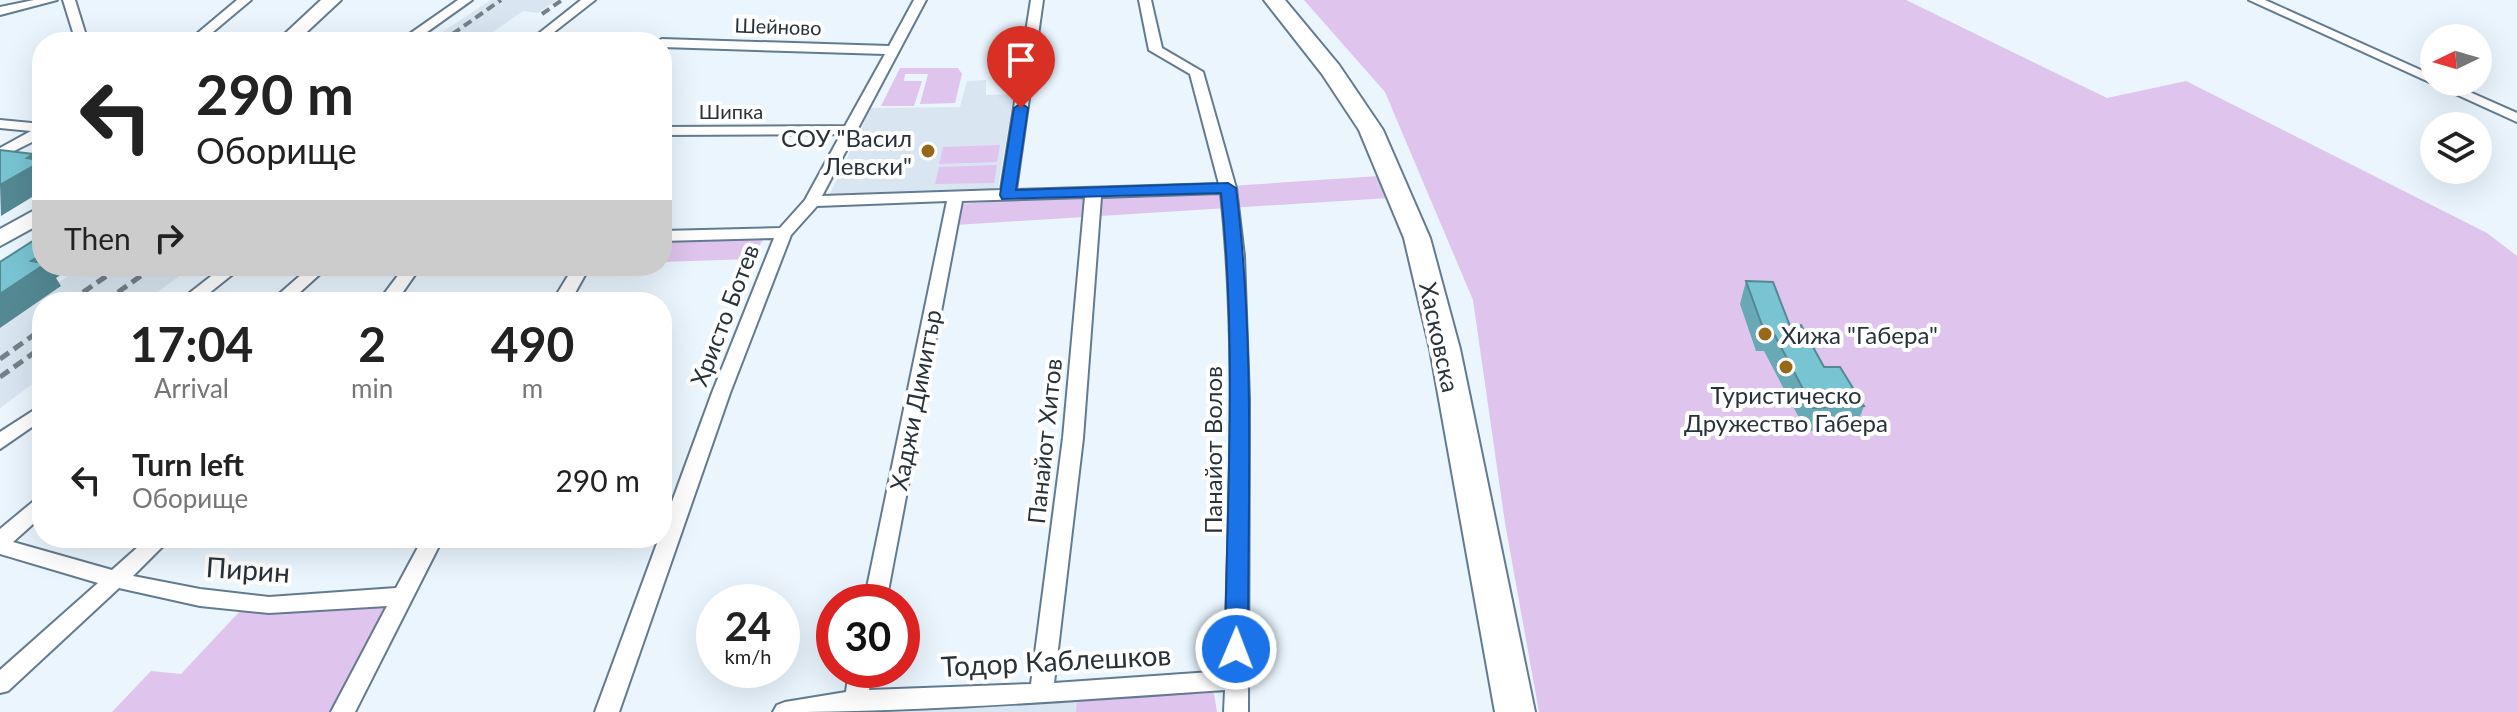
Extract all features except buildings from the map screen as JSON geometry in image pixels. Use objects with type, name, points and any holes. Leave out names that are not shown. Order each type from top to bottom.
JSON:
[{"type":"main road","name":"Хасковска","points":[[1274,0],[1331,70],[1371,130],[1417,238],[1445,349],[1515,712]]},
{"type":"street","points":[[0,11],[51,0]]},
{"type":"street","points":[[69,0],[79,32]]},
{"type":"street","points":[[205,32],[245,0]]},
{"type":"street","points":[[296,32],[332,0]]},
{"type":"street","points":[[419,32],[466,0]]},
{"type":"street","points":[[547,32],[589,0]]},
{"type":"street","name":"Христо Ботев","points":[[672,530],[721,393],[784,233],[796,223],[812,201],[920,0]]},
{"type":"street","points":[[1008,195],[1037,0]]},
{"type":"street","name":"Панайот Волов","points":[[1145,0],[1156,50],[1196,72],[1228,188],[1236,256],[1239,336],[1236,712]]},
{"type":"street","points":[[2255,0],[2420,75]]},
{"type":"street","name":"Шейново","points":[[672,43],[892,50]]},
{"type":"street","points":[[2467,96],[2517,118]]},
{"type":"street","points":[[0,124],[32,128]]},
{"type":"street","name":"Шипка","points":[[672,131],[849,130]]},
{"type":"street","points":[[0,154],[32,135]]},
{"type":"street","points":[[812,201],[1228,188]]},
{"type":"street","name":"Панайот Хитов","points":[[1041,693],[1073,438],[1093,194]]},
{"type":"street","name":"Хаджи Димитър","points":[[879,584],[955,198]]},
{"type":"street","points":[[0,239],[32,219]]},
{"type":"street","points":[[672,236],[784,233]]},
{"type":"street","points":[[200,292],[222,276]]},
{"type":"street","points":[[291,292],[309,276]]},
{"type":"street","points":[[0,442],[32,418]]},
{"type":"street","points":[[0,544],[32,514]]},
{"type":"street","name":"Пирин","points":[[0,544],[115,581],[208,600],[271,605],[403,596]]},
{"type":"street","points":[[0,684],[150,548]]},
{"type":"street","points":[[343,712],[428,548]]},
{"type":"street","name":"Христо Ботев","points":[[607,712],[666,548]]},
{"type":"street","name":"Тодор Каблешков","points":[[785,712],[856,700],[1041,693],[1236,680]]},
{"type":"street","points":[[856,700],[858,688]]},
{"type":"shaded area","points":[[491,0],[557,0],[538,13],[523,11],[493,32],[442,32]]},
{"type":"shaded area","points":[[1304,0],[1906,0],[2107,98],[2186,81],[2487,233],[2517,256],[2517,712],[1539,712],[1505,523],[1473,300],[1385,92]]},
{"type":"shaded area","points":[[900,68],[958,68],[962,74],[955,103],[920,104],[928,74],[905,74],[904,81],[922,81],[914,106],[881,106]]},
{"type":"shaded area","name":"СОУ \"Васил Левски\"","points":[[986,80],[986,95],[1014,94],[997,193],[828,198],[871,108],[960,107],[967,81]]},
{"type":"shaded area","points":[[1000,145],[997,162],[939,164],[943,147]]},
{"type":"shaded area","points":[[997,165],[994,183],[935,184],[939,167]]},
{"type":"shaded area","points":[[1379,176],[1389,198],[955,225],[959,204]]},
{"type":"shaded area","points":[[767,233],[751,259],[672,262],[672,236]]},
{"type":"shaded area","points":[[68,276],[179,276],[158,292],[53,292],[60,287],[55,285]]},
{"type":"shaded area","points":[[32,306],[32,384],[0,408],[0,328]]},
{"type":"shaded area","points":[[390,605],[331,712],[112,712],[151,671],[181,674],[241,610],[280,612]]},
{"type":"shaded area","points":[[1212,682],[1217,712],[1076,712],[1077,692]]},
{"type":"shaded area","points":[[1077,692],[1076,712],[814,712],[839,707]]},
{"type":"railway","points":[[455,32],[501,0]]},
{"type":"railway","points":[[542,14],[562,0]]},
{"type":"railway","points":[[83,292],[107,276]]},
{"type":"railway","points":[[118,292],[141,276]]},
{"type":"railway","points":[[0,359],[32,336]]},
{"type":"railway","points":[[0,377],[32,354]]},
{"type":"place","name":"СОУ \"Васил Левски\"","points":[[928,151]]},
{"type":"place","name":"Хижа \"Габера\"","points":[[1765,334]]},
{"type":"place","name":"Туристическо Дружество Габера","points":[[1786,367]]},
{"type":"route","points":[[1021,108],[1008,195],[1228,188],[1236,256],[1239,336],[1236,649]]}]
